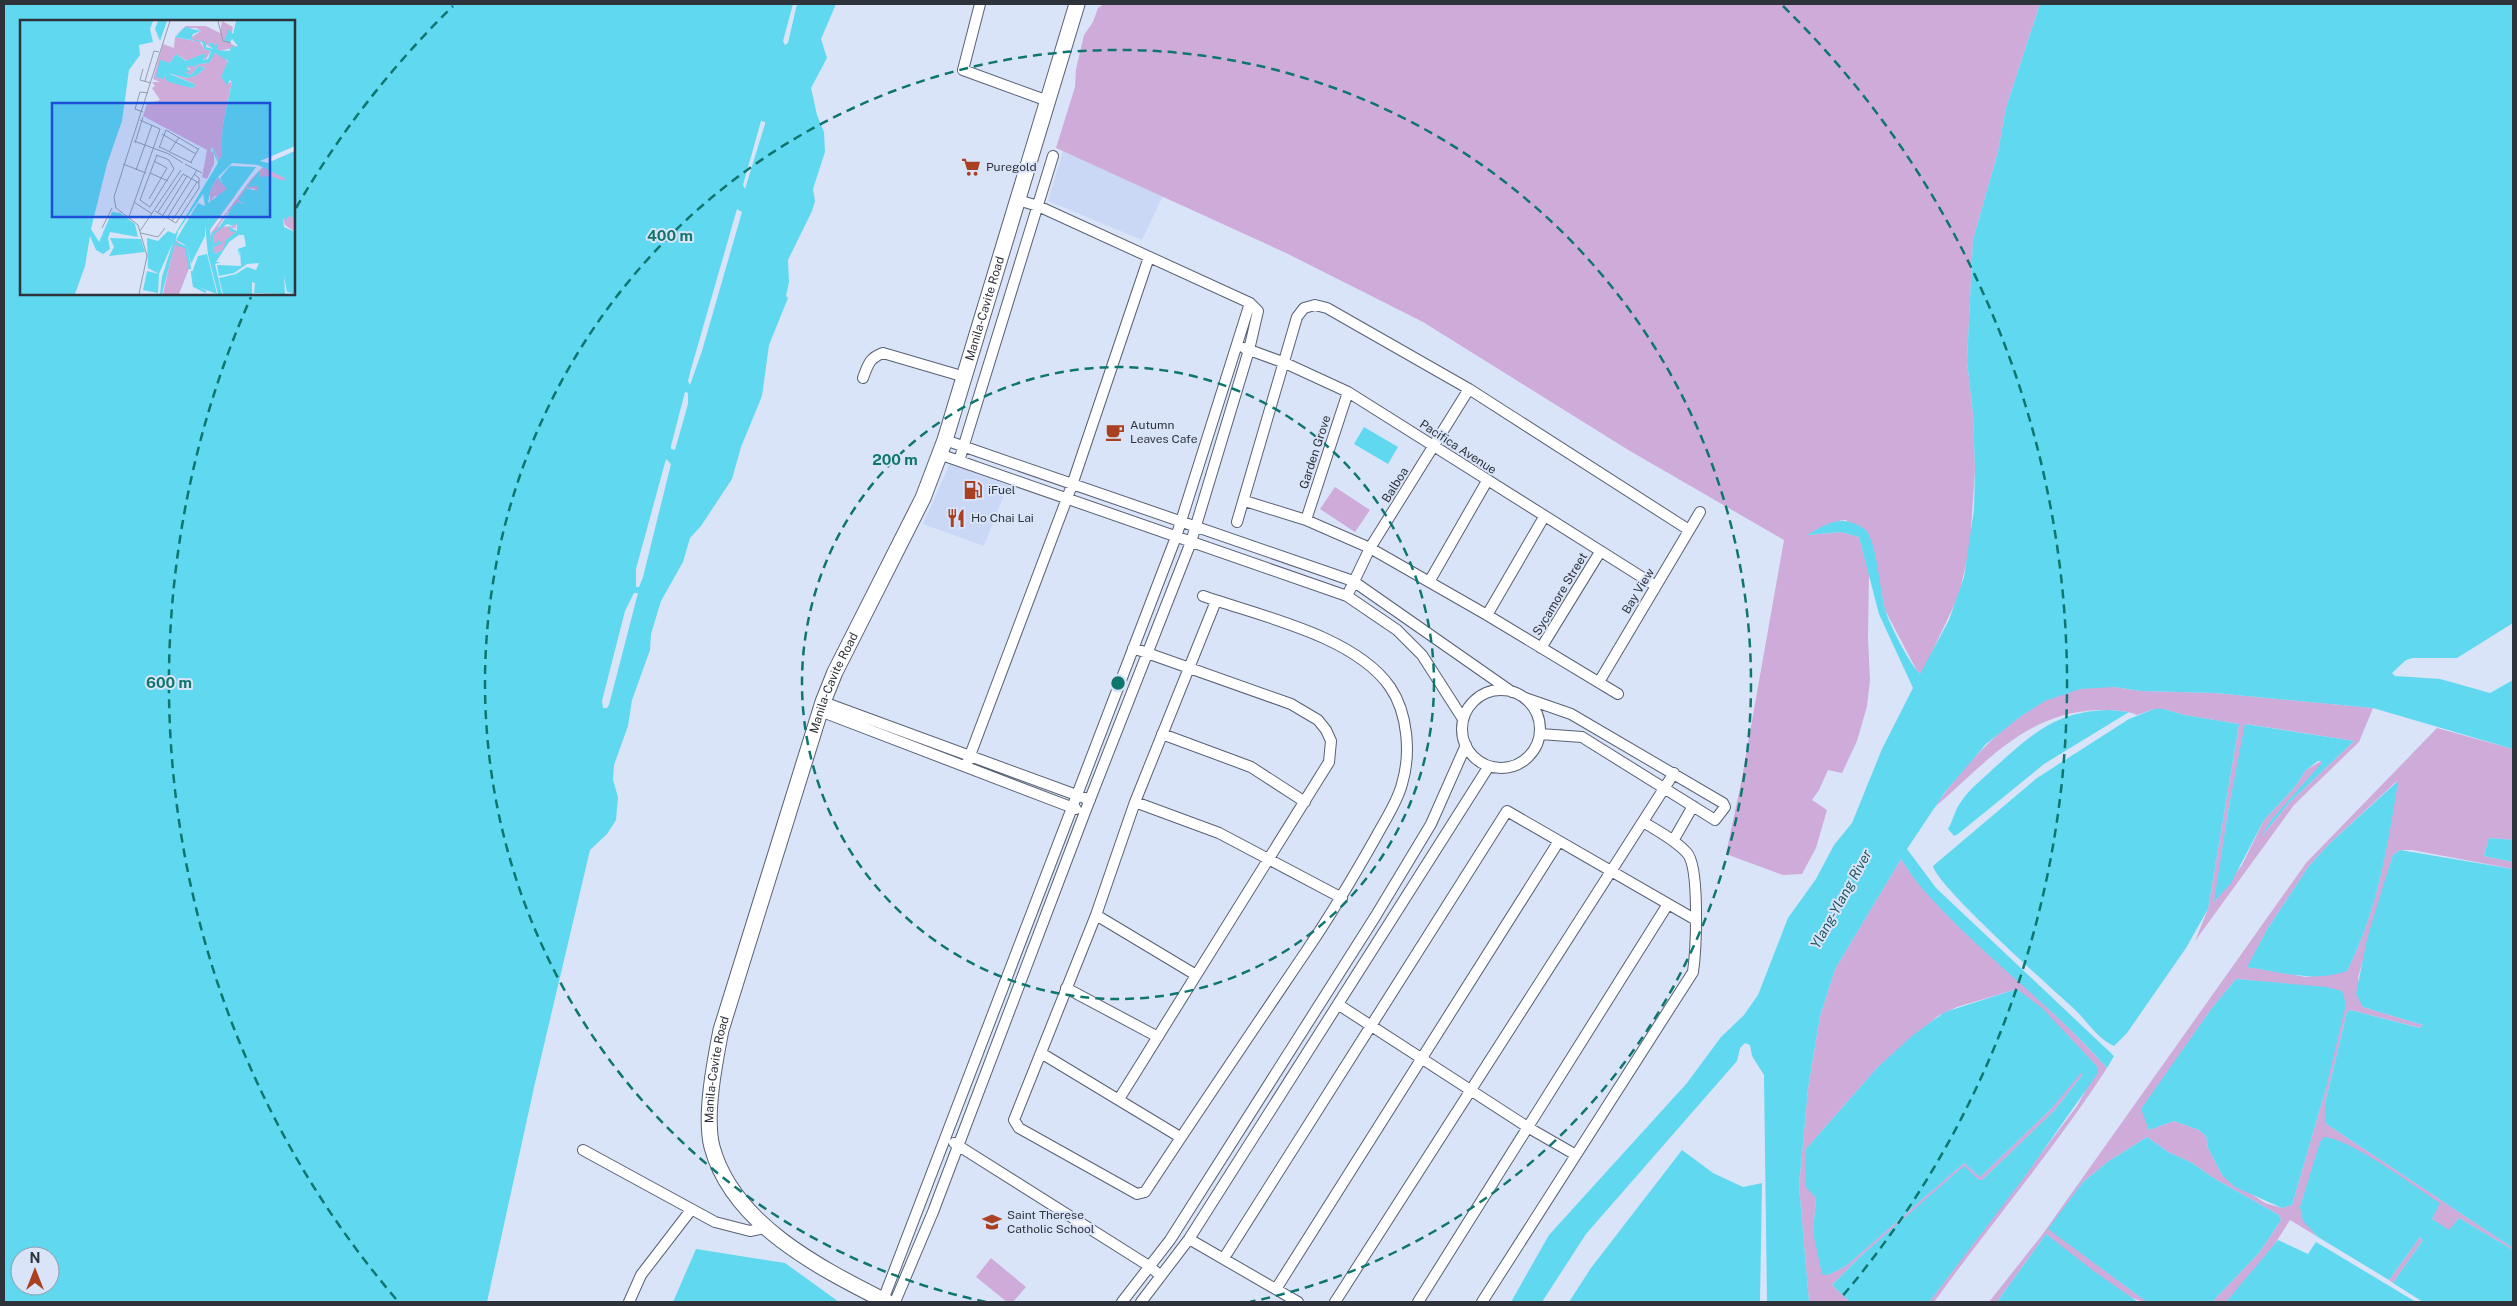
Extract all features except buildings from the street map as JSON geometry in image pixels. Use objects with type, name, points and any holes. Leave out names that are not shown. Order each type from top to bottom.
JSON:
[{"type":"main road","name":"Manila-Cavite Road","points":[[888,1302],[800,1254],[765,1228],[744,1205],[730,1185],[712,1147],[712,1076],[721,1030],[822,707],[835,672],[923,498],[945,440],[1077,4]]},
{"type":"street","points":[[980,4],[963,70],[1048,101]]},
{"type":"street","points":[[959,461],[1053,156]]},
{"type":"street","points":[[888,1302],[958,1146],[1085,812],[1191,542],[1249,350],[1258,311],[1250,303],[1038,206],[1018,200]]},
{"type":"street","points":[[966,766],[1072,485],[1149,257]]},
{"type":"street","points":[[888,1302],[946,1139],[1071,807],[1176,537],[1238,346],[1250,303]]},
{"type":"street","points":[[1237,522],[1245,501],[1300,312],[1304,308],[1316,306],[1327,308],[1469,389],[1689,530]]},
{"type":"street","name":"Pacifica Avenue","points":[[1238,346],[1285,363],[1348,392],[1656,586]]},
{"type":"street","points":[[864,378],[869,360],[873,356],[883,353],[964,377]]},
{"type":"street","name":"Balboa","points":[[1346,596],[1370,548],[1469,389]]},
{"type":"street","name":"Garden Grove","points":[[1306,520],[1348,392]]},
{"type":"street","points":[[945,440],[1353,581],[1512,692],[1571,714],[1674,773],[1725,805],[1716,820],[1582,737],[1540,734]]},
{"type":"street","points":[[939,454],[1346,596],[1397,630],[1422,655],[1464,719]]},
{"type":"street","points":[[1429,582],[1487,481]]},
{"type":"street","points":[[1245,501],[1306,520],[1370,548],[1487,615],[1618,694]]},
{"type":"street","name":"Bay View","points":[[1599,682],[1700,512]]},
{"type":"street","points":[[1487,615],[1544,516]]},
{"type":"street","name":"Sycamore Street","points":[[1541,648],[1600,552]]},
{"type":"street","points":[[1203,596],[1216,600],[1330,640],[1355,653],[1375,670],[1391,688],[1400,709],[1406,735],[1406,758],[1402,783],[1394,804],[1342,898],[1180,1137],[1145,1192],[1137,1194],[1019,1128],[1014,1120],[1014,1116],[1096,915],[1135,802],[1216,600]]},
{"type":"street","points":[[1119,1099],[1330,762],[1331,740],[1318,720],[1291,704],[1133,648]]},
{"type":"street","points":[[1512,692],[1500,690],[1482,695],[1469,707],[1464,719],[1463,737],[1466,745],[1472,754],[1489,766],[1506,767],[1522,762],[1537,744],[1540,734],[1539,720],[1534,708],[1525,698]]},
{"type":"street","points":[[822,707],[970,754],[1090,800]]},
{"type":"street","points":[[822,707],[1085,812]]},
{"type":"street","points":[[1162,734],[1251,767],[1305,802]]},
{"type":"street","points":[[1122,1302],[1170,1240],[1375,917],[1431,824],[1466,745]]},
{"type":"street","points":[[1140,1302],[1190,1239],[1387,924],[1489,766]]},
{"type":"street","points":[[1335,1302],[1472,1091],[1674,773]]},
{"type":"street","points":[[1135,802],[1219,833],[1342,898]]},
{"type":"street","points":[[1673,841],[1693,806]]},
{"type":"street","points":[[1224,1258],[1507,811],[1696,920]]},
{"type":"street","points":[[1482,1302],[1693,972],[1696,920],[1693,865],[1688,854],[1673,841],[1643,822]]},
{"type":"street","points":[[1276,1289],[1560,841]]},
{"type":"street","points":[[1418,1302],[1668,904]]},
{"type":"street","points":[[1096,915],[1196,975]]},
{"type":"street","points":[[1375,917],[1387,924]]},
{"type":"street","points":[[1066,988],[1158,1037]]},
{"type":"street","points":[[1338,1005],[1529,1128],[1576,1155]]},
{"type":"street","points":[[1041,1053],[1180,1137]]},
{"type":"street","points":[[946,1139],[1149,1266],[1161,1276]]},
{"type":"street","points":[[584,1150],[715,1222],[750,1231],[765,1228]]},
{"type":"street","points":[[629,1302],[641,1274],[691,1210]]},
{"type":"street","points":[[1190,1239],[1298,1302]]},
{"type":"shaded area","points":[[1104,4],[2040,4],[2006,108],[1998,152],[1973,240],[1967,361],[1973,413],[1975,469],[1970,546],[1959,595],[1922,673],[1918,673],[1885,610],[1873,554],[1846,520],[1827,525],[1808,535],[1841,532],[1859,537],[1869,574],[1868,638],[1870,680],[1867,706],[1857,741],[1842,773],[1828,770],[1812,800],[1827,810],[1816,848],[1802,874],[1783,875],[1726,854],[1741,783],[1784,540],[1630,451],[1423,322],[1286,253],[1056,148],[1075,87],[1076,69],[1084,35],[1093,22],[1098,8]]},
{"type":"shaded area","points":[[1063,151],[1163,196],[1142,240],[1048,201]]},
{"type":"shaded area","points":[[950,463],[1008,485],[984,546],[923,524]]},
{"type":"shaded area","points":[[1335,487],[1370,510],[1355,532],[1320,509]]},
{"type":"shaded area","points":[[2114,687],[2141,691],[2215,693],[2373,708],[2359,742],[2294,805],[2195,941],[2208,909],[2239,724],[2184,715],[2164,709],[2154,709],[2137,715],[2109,710],[2073,713],[2050,720],[2028,730],[1990,758],[1935,807],[1979,752],[2018,718],[2038,705],[2059,695],[2084,688]],"holes":[[[2246,724],[2354,741],[2289,803],[2262,836],[2272,819],[2322,764],[2321,761],[2306,770],[2294,788],[2264,820],[2242,865],[2215,901],[2228,812]]]},
{"type":"shaded area","points":[[2437,728],[2513,749],[2513,840],[2489,838],[2484,856],[2513,862],[2513,869],[2412,850],[2400,850],[2393,855],[2358,978],[2363,1007],[2423,1025],[2421,1028],[2350,1010],[2347,1012],[2325,1104],[2325,1123],[2513,1248],[2513,1250],[2459,1218],[2449,1231],[2432,1219],[2439,1203],[2358,1152],[2310,1178],[2301,1204],[2301,1210],[2305,1222],[2318,1237],[2290,1220],[2269,1253],[2226,1302],[2212,1302],[2259,1253],[2281,1220],[2279,1215],[2215,1179],[2192,1163],[2168,1152],[2147,1137],[2109,1161],[2083,1182],[2049,1229],[2147,1302],[2137,1300],[2110,1285],[2046,1234],[1997,1302],[1989,1302],[2042,1235],[2306,863]],"holes":[[[2397,781],[2390,830],[2374,902],[2347,971],[2306,977],[2248,967],[2268,928],[2309,866],[2329,844]],[[2236,979],[2288,984],[2326,1088],[2292,1205],[2282,1208],[2265,1203],[2222,1175],[2208,1148],[2206,1136],[2199,1130],[2174,1121],[2149,1130],[2142,1109],[2212,1008]]]},
{"type":"shaded area","points":[[1901,859],[1943,909],[2071,1030],[2107,1068],[2066,1128],[1934,1302],[1929,1302],[2077,1106],[2098,1068],[2069,1037],[2017,989],[1957,1007],[1938,1016],[1877,1068],[1806,1149],[1816,1198],[1813,1233],[1828,1275],[1846,1266],[1964,1163],[1980,1177],[2050,1110],[2081,1072],[2083,1074],[2054,1111],[1982,1180],[1979,1180],[1964,1167],[1862,1255],[1832,1285],[1850,1302],[1809,1302],[1799,1186],[1808,1088],[1820,1016],[1835,969]]},
{"type":"shaded area","points":[[2420,1237],[2423,1240],[2393,1283],[2389,1280]]},
{"type":"shaded area","points":[[991,1258],[1026,1287],[1013,1302],[1007,1302],[976,1277]]},
{"type":"water","points":[[4,4],[836,4],[821,39],[827,58],[811,88],[817,115],[824,132],[825,152],[813,189],[815,201],[812,211],[788,260],[789,282],[786,296],[788,298],[769,345],[762,396],[741,447],[732,479],[701,526],[690,538],[683,562],[661,601],[651,634],[650,650],[632,700],[628,726],[614,765],[613,780],[618,797],[616,820],[607,834],[590,850],[535,1083],[487,1302],[4,1302]]},
{"type":"water","name":"Ylang-Ylang River","points":[[2040,4],[2513,4],[2513,623],[2457,658],[2413,658],[2406,660],[2392,673],[2395,676],[2440,679],[2490,693],[2513,680],[2513,749],[2373,708],[2215,693],[2141,691],[2114,687],[2080,689],[2045,701],[2021,716],[1986,744],[1945,792],[1907,849],[1936,888],[2114,1056],[2107,1068],[2061,1021],[1943,911],[1918,884],[1901,859],[1835,969],[1820,1016],[1808,1088],[1799,1186],[1809,1302],[1767,1302],[1764,1075],[1752,1056],[1750,1045],[1745,1043],[1740,1048],[1737,1061],[1586,1234],[1542,1302],[1511,1302],[1549,1235],[1687,1083],[1721,1037],[1744,1015],[1758,995],[1788,918],[1816,879],[1834,845],[1852,823],[1882,749],[1913,688],[1879,614],[1859,537],[1841,532],[1807,535],[1829,523],[1843,521],[1858,525],[1866,530],[1873,547],[1887,616],[1905,653],[1920,674],[1949,620],[1964,577],[1974,510],[1973,413],[1967,361],[1973,240],[1998,152],[2006,108]]},
{"type":"water","points":[[1364,427],[1398,447],[1388,464],[1354,444]]},
{"type":"water","points":[[2154,709],[2164,709],[2184,715],[2239,724],[2208,909],[2186,948],[2127,1033],[2114,1046],[2102,1039],[2077,1012],[1973,914],[1953,894],[1939,877],[1933,866],[2037,778],[2129,719]]},
{"type":"water","points":[[2090,711],[2129,712],[2044,764],[1958,834],[1954,836],[1948,829],[1957,808],[1968,792],[2032,736],[2045,727],[2073,715]]},
{"type":"water","points":[[2245,724],[2354,741],[2289,803],[2260,838],[2272,819],[2321,764],[2321,761],[2318,761],[2306,770],[2294,788],[2264,820],[2231,883],[2214,902],[2228,812]]},
{"type":"water","points":[[2398,781],[2390,830],[2374,902],[2347,971],[2322,976],[2310,976],[2285,974],[2247,967],[2268,928],[2309,866],[2329,844]]},
{"type":"water","points":[[2489,838],[2513,840],[2513,862],[2484,856]]},
{"type":"water","points":[[2400,850],[2513,869],[2513,1248],[2325,1123],[2325,1104],[2347,1012],[2350,1010],[2420,1028],[2423,1025],[2363,1007],[2356,994],[2367,939],[2384,883],[2393,855]]},
{"type":"water","points":[[2236,979],[2326,987],[2342,991],[2346,1004],[2326,1088],[2292,1205],[2282,1208],[2235,1187],[2222,1175],[2208,1148],[2206,1136],[2199,1130],[2174,1121],[2149,1130],[2141,1109],[2212,1008]]},
{"type":"water","points":[[2017,989],[2042,1008],[2092,1061],[2098,1068],[2098,1073],[2023,1179],[1929,1302],[1850,1302],[1832,1285],[1862,1255],[1964,1166],[1979,1180],[1982,1180],[2054,1111],[2083,1074],[2081,1073],[2050,1110],[1980,1177],[1964,1163],[1846,1266],[1828,1275],[1822,1274],[1813,1233],[1816,1198],[1805,1186],[1806,1149],[1877,1068],[1913,1035],[1945,1012]]},
{"type":"water","points":[[2147,1137],[2168,1152],[2192,1163],[2215,1179],[2279,1215],[2281,1220],[2259,1253],[2212,1302],[2147,1302],[2048,1229],[2083,1182],[2109,1161]]},
{"type":"water","points":[[2324,1137],[2350,1146],[2366,1155],[2440,1203],[2432,1219],[2449,1230],[2459,1218],[2513,1250],[2513,1302],[2423,1302],[2393,1283],[2423,1240],[2420,1237],[2389,1280],[2318,1237],[2303,1221],[2300,1207],[2320,1142]]},
{"type":"water","points":[[1682,1150],[1713,1173],[1743,1187],[1762,1183],[1760,1302],[1569,1302],[1591,1268]]},
{"type":"water","points":[[2046,1234],[2095,1272],[2138,1302],[1997,1302]]},
{"type":"water","points":[[2278,1240],[2308,1254],[2316,1242],[2416,1302],[2226,1302]]},
{"type":"water","points":[[696,1249],[785,1263],[839,1302],[673,1302]]},
{"type":"pier","points":[[793,4],[797,4],[788,43],[785,45],[783,41]]},
{"type":"pier","points":[[761,121],[765,122],[765,124],[745,189],[743,185]]},
{"type":"pier","points":[[737,209],[742,212],[702,351],[690,385],[688,381],[691,369]]},
{"type":"pier","points":[[685,392],[688,393],[688,404],[675,450],[671,449],[671,446]]},
{"type":"pier","points":[[666,459],[671,464],[643,577],[639,587],[636,587],[636,569]]},
{"type":"pier","points":[[634,593],[638,593],[609,705],[607,708],[603,708],[602,701],[625,611]]},
{"type":"place","name":"Puregold","points":[[971,167]]},
{"type":"place","name":"Autumn Leaves Cafe","points":[[1115,432]]},
{"type":"place","name":"iFuel","points":[[973,490]]},
{"type":"place","name":"Ho Chai Lai","points":[[956,518]]},
{"type":"place","name":"Saint Therese Catholic School","points":[[992,1222]]}]
